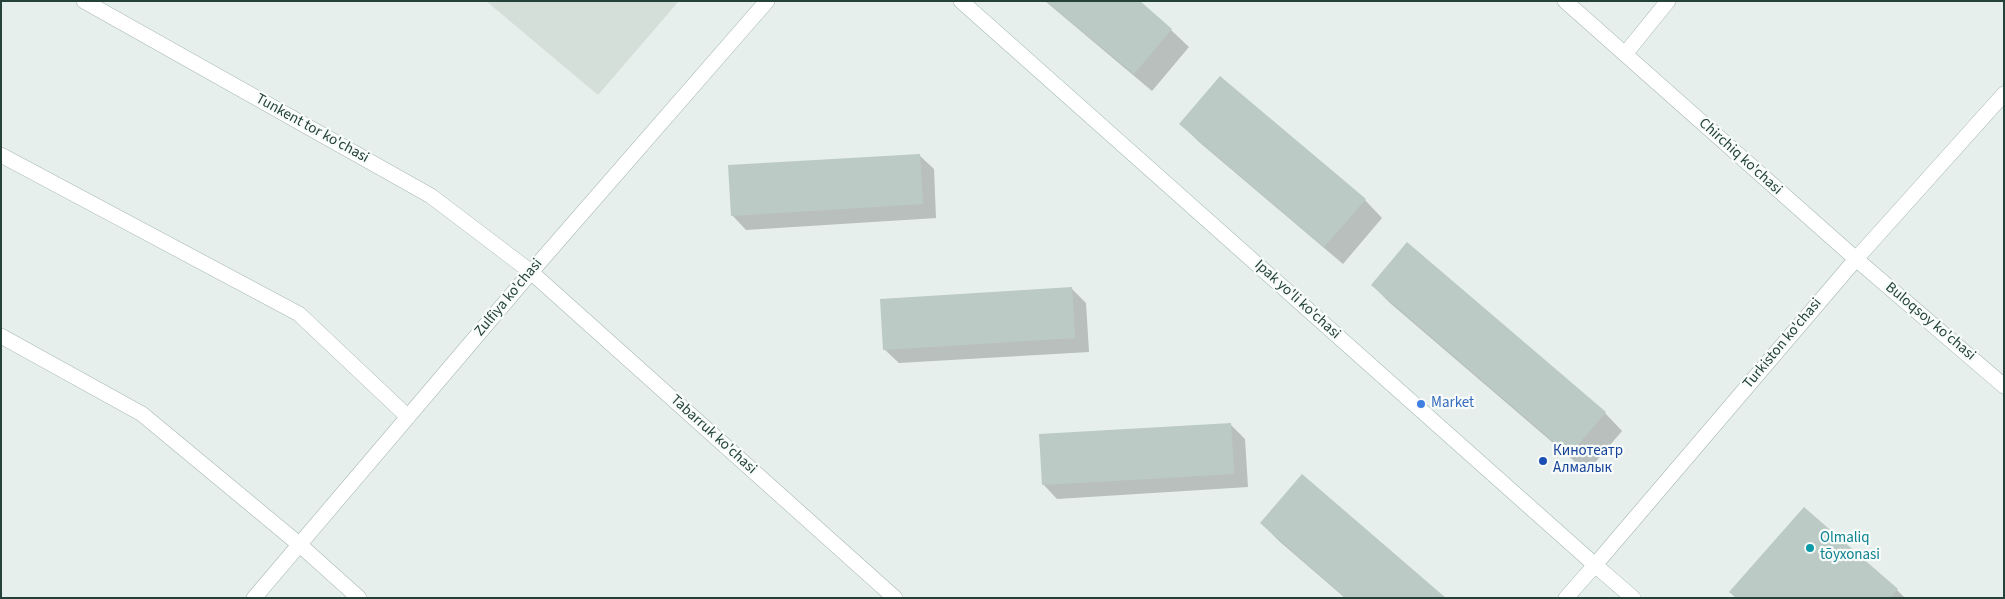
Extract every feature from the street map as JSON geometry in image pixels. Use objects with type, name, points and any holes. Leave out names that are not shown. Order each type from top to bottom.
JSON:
[{"type":"street","name":"Tunkent tor ko'chasi","points":[[84,1],[431,196],[530,272]]},
{"type":"street","name":"Zulfiya ko'chasi","points":[[254,598],[530,272],[767,1]]},
{"type":"street","name":"Ipak yo'li ko'chasi","points":[[961,1],[1632,598]]},
{"type":"street","name":"Chirchiq ko'chasi","points":[[1565,1],[1856,259]]},
{"type":"street","points":[[1625,54],[1668,1]]},
{"type":"street","name":"Turkiston ko'chasi","points":[[1566,598],[1856,259],[2004,94]]},
{"type":"street","points":[[1,155],[299,314],[408,418]]},
{"type":"street","name":"Buloqsoy ko'chasi","points":[[1856,259],[2004,386]]},
{"type":"street","name":"Tabarruk ko'chasi","points":[[530,272],[894,598]]},
{"type":"street","points":[[1,336],[142,414],[300,545],[359,598]]},
{"type":"shaded area","points":[[486,1],[679,1],[598,95]]},
{"type":"building","points":[[1046,1],[1140,1],[1172,29],[1134,74]]},
{"type":"building","points":[[1220,76],[1366,199],[1324,247],[1179,124]]},
{"type":"building","points":[[920,154],[923,204],[731,216],[728,165]]},
{"type":"building","points":[[1407,242],[1606,412],[1569,455],[1371,285]]},
{"type":"building","points":[[1072,287],[1075,338],[883,350],[880,299]]},
{"type":"building","points":[[1231,423],[1234,474],[1042,485],[1039,434]]},
{"type":"building","points":[[1302,474],[1446,598],[1346,598],[1260,523]]},
{"type":"building","name":"Olmaliq tõyxonasi","points":[[1804,507],[1898,589],[1890,598],[1736,598],[1729,592]]},
{"type":"place","name":"Market","points":[[1421,404]]},
{"type":"place","name":"Кинотеатр Алмалык","points":[[1543,461]]},
{"type":"place","name":"Olmaliq tõyxonasi","points":[[1810,548]]}]
